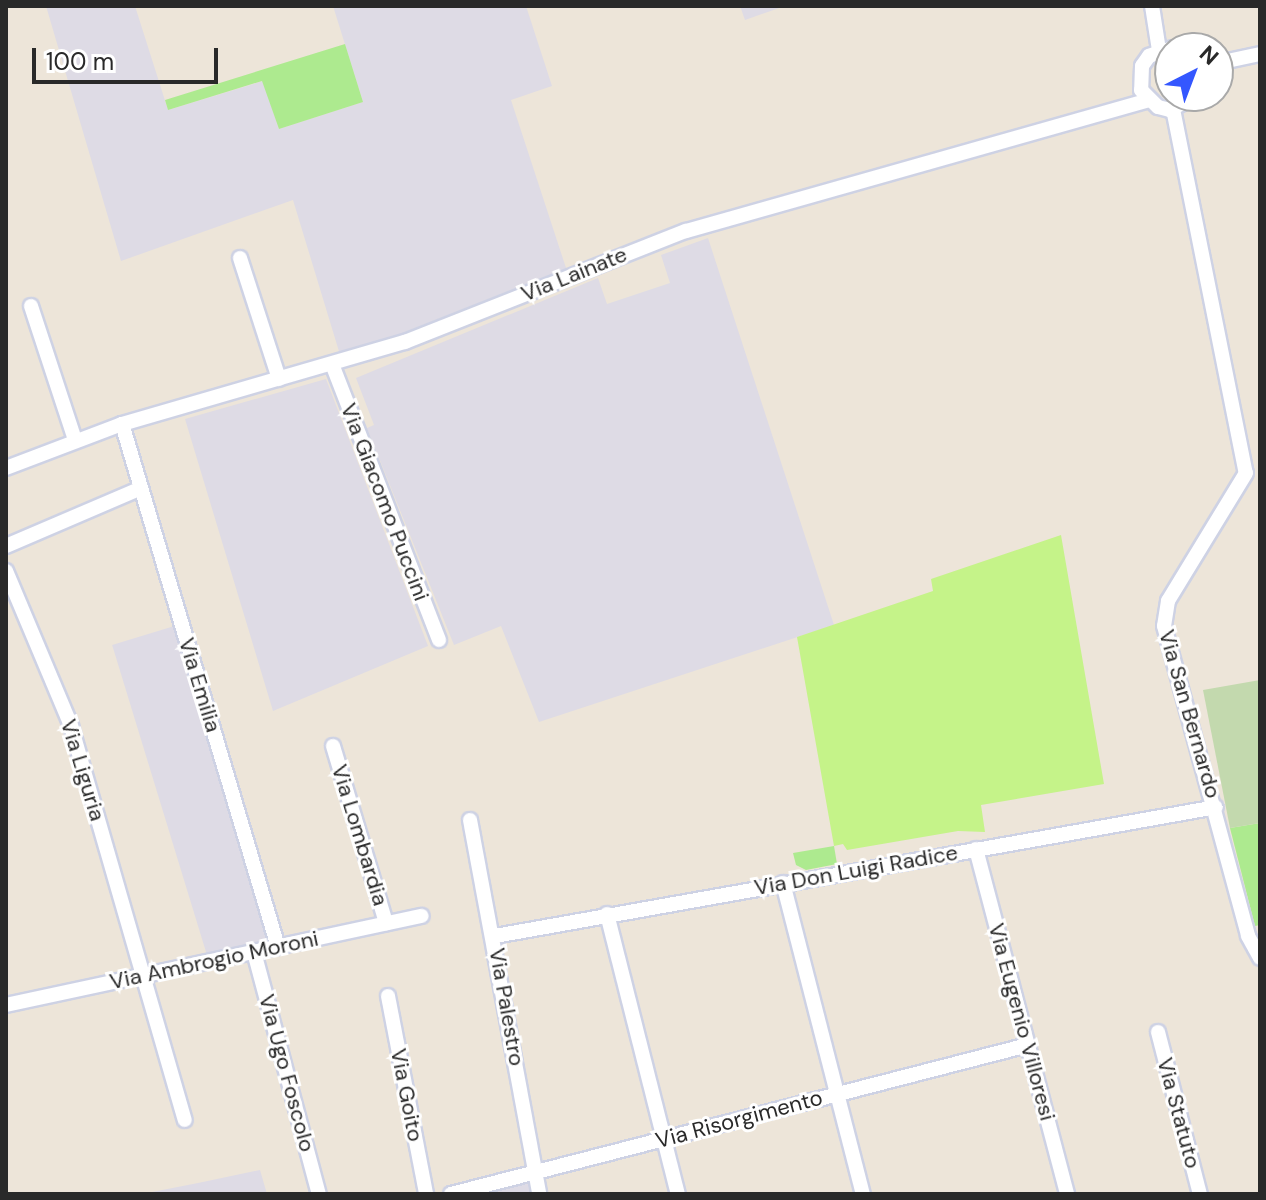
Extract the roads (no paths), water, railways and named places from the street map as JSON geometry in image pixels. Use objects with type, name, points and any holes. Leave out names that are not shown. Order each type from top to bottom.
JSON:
[{"type":"street","points":[[1152,6],[1160,32]]},
{"type":"street","points":[[1234,60],[1260,54]]},
{"type":"street","points":[[1154,58],[1142,66],[1141,90],[1148,100],[1154,102]]},
{"type":"street","name":"Via Lainate","points":[[6,468],[122,424],[405,342],[700,226],[1148,100]]},
{"type":"street","name":"Via San Bernardo","points":[[1174,112],[1246,473],[1164,613],[1248,936],[1259,953]]},
{"type":"street","points":[[240,258],[279,379]]},
{"type":"street","points":[[31,306],[75,440]]},
{"type":"street","name":"Via Giacomo Puccini","points":[[332,364],[439,640]]},
{"type":"street","name":"Via Emilia","points":[[122,424],[278,947]]},
{"type":"street","points":[[6,546],[141,488]]},
{"type":"street","name":"Via Liguria","points":[[6,571],[71,726],[185,1120]]},
{"type":"street","name":"Via Lombardia","points":[[333,746],[386,923]]},
{"type":"street","name":"Via Don Luigi Radice","points":[[495,936],[1216,807]]},
{"type":"street","name":"Via Palestro","points":[[470,820],[495,936],[539,1194]]},
{"type":"street","name":"Via Eugenio Villoresi","points":[[976,849],[1067,1194]]},
{"type":"street","points":[[783,883],[863,1194]]},
{"type":"street","points":[[607,914],[678,1194]]},
{"type":"street","name":"Via Ambrogio Moroni","points":[[6,1005],[422,916]]},
{"type":"street","name":"Via Ugo Foscolo","points":[[254,952],[319,1194]]},
{"type":"street","name":"Via Goito","points":[[388,996],[426,1194]]},
{"type":"street","name":"Via Statuto","points":[[1158,1032],[1200,1194]]},
{"type":"street","name":"Via Risorgimento","points":[[451,1194],[1028,1045]]}]
